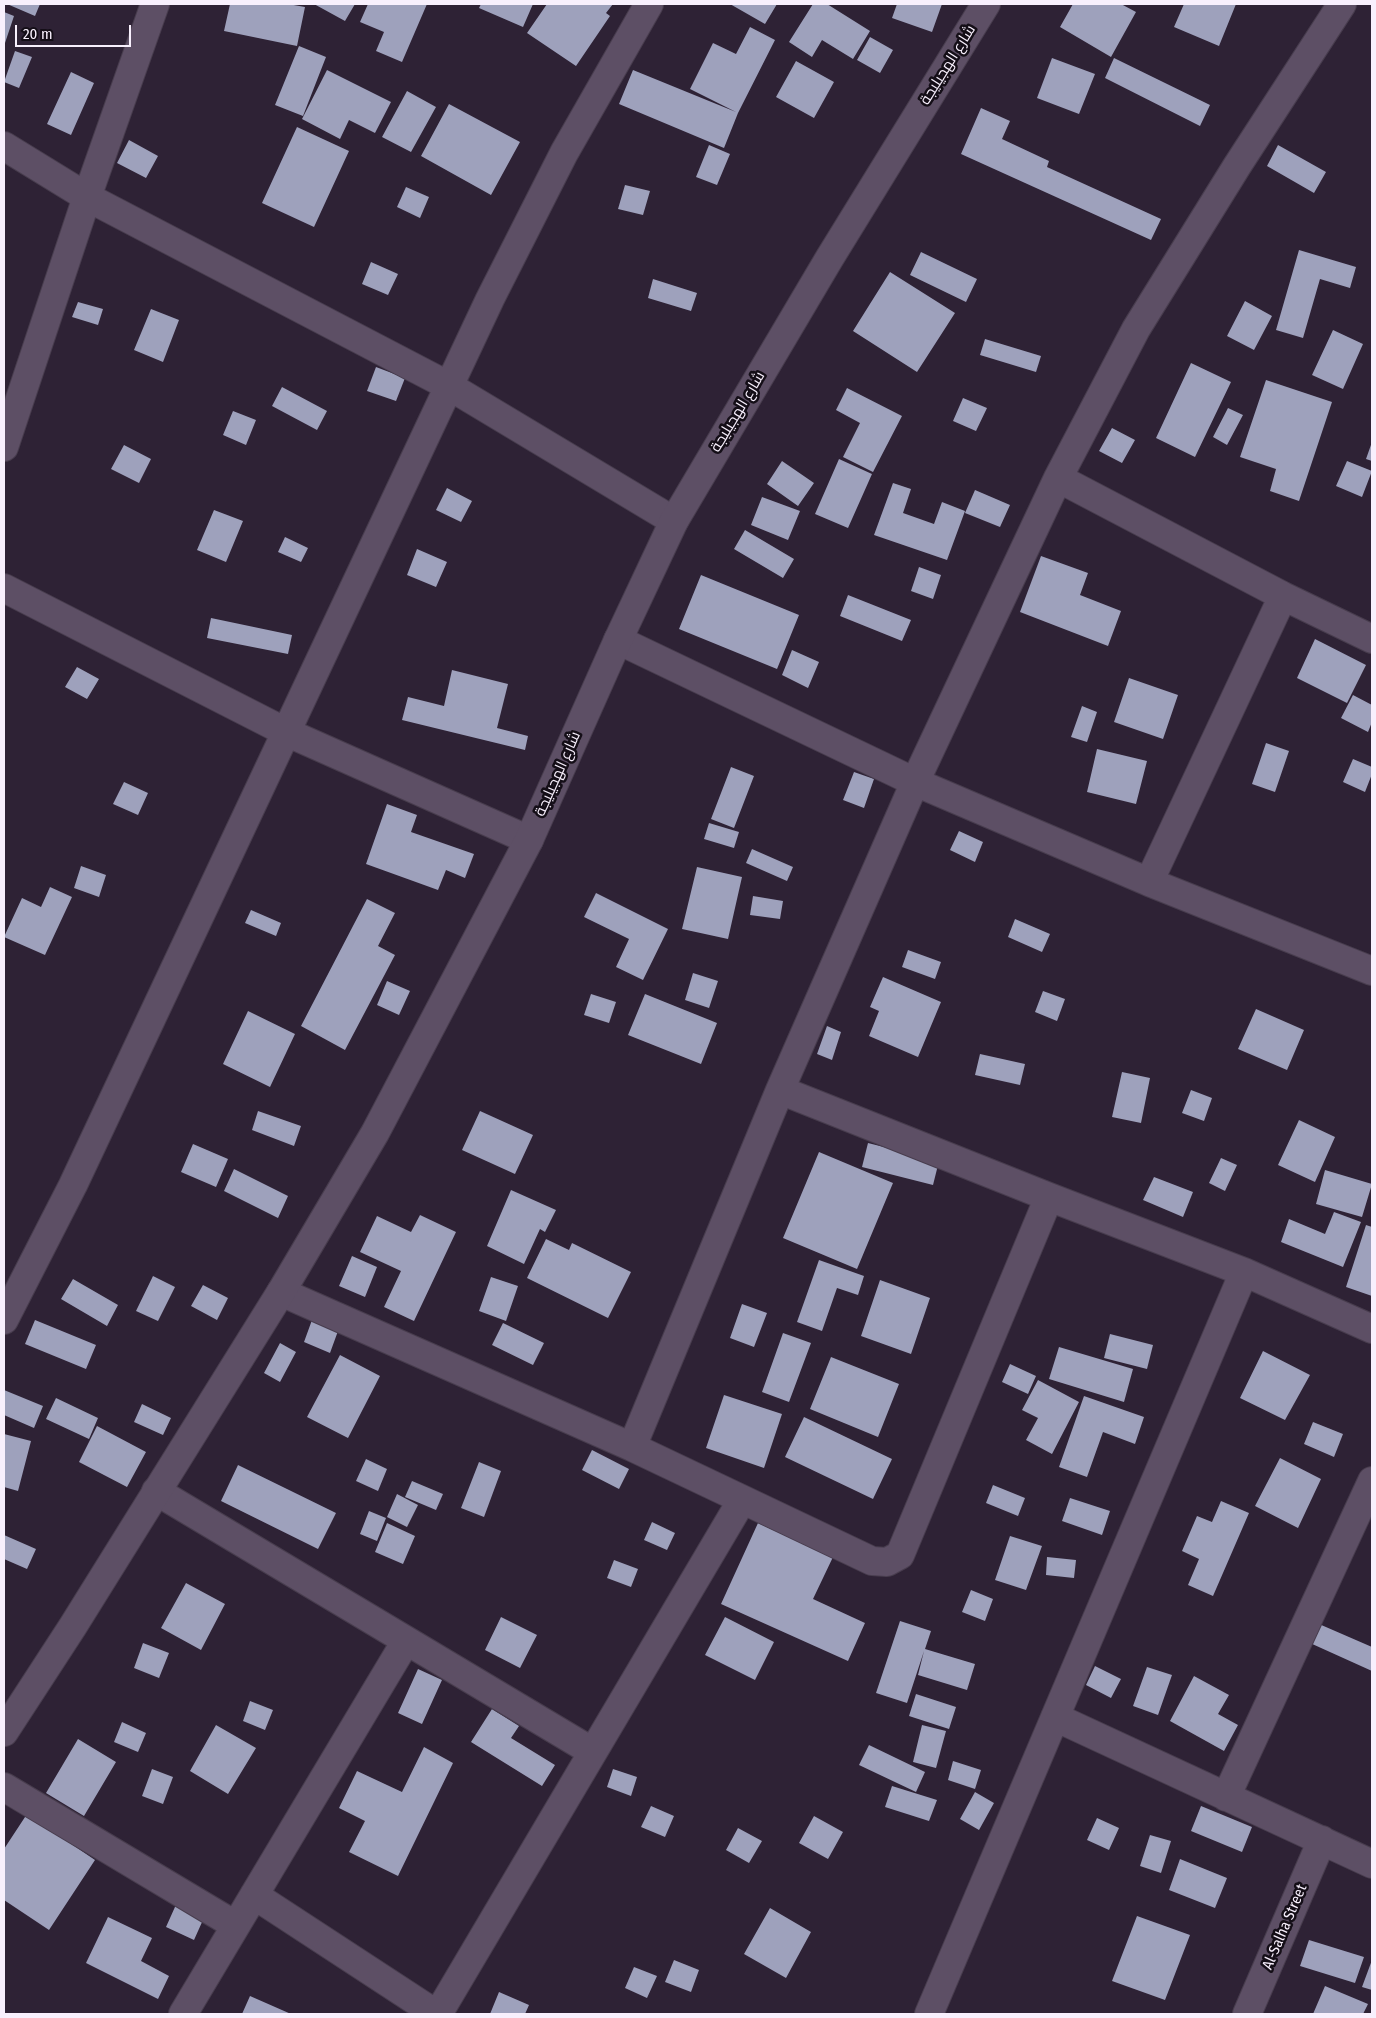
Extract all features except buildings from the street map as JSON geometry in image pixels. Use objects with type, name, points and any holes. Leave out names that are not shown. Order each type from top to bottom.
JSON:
[{"type":"street","points":[[4,447],[87,197],[154,4]]},
{"type":"street","points":[[4,1320],[73,1185],[490,299],[564,153],[650,4]]},
{"type":"street","name":"شارع الهجيليجة","points":[[4,1732],[73,1626],[281,1292],[375,1133],[529,840],[618,640],[674,521],[829,259],[986,4]]},
{"type":"street","points":[[632,1447],[780,1090],[915,782],[1058,478],[1136,330],[1237,166],[1342,4]]},
{"type":"street","points":[[4,146],[87,197],[449,386],[674,521]]},
{"type":"street","points":[[1058,478],[1283,596],[1372,639]]},
{"type":"street","points":[[4,588],[286,732],[529,840]]},
{"type":"street","points":[[1149,882],[1283,596]]},
{"type":"street","points":[[618,640],[915,782],[1149,882],[1372,970]]},
{"type":"street","points":[[780,1090],[1244,1272],[1372,1329]]},
{"type":"street","points":[[281,1292],[632,1447],[872,1561],[887,1562],[900,1555],[1049,1197]]},
{"type":"street","points":[[929,2014],[1244,1272]]},
{"type":"street","points":[[1226,1797],[1372,1481]]},
{"type":"street","points":[[156,1491],[593,1752]]},
{"type":"street","points":[[254,1895],[437,2014],[742,1500]]},
{"type":"street","points":[[183,2014],[406,1641]]},
{"type":"street","points":[[1055,1717],[1372,1864]]},
{"type":"street","points":[[4,1787],[236,1924]]},
{"type":"street","name":"Al-Salha Street","points":[[1247,2014],[1322,1840]]}]
